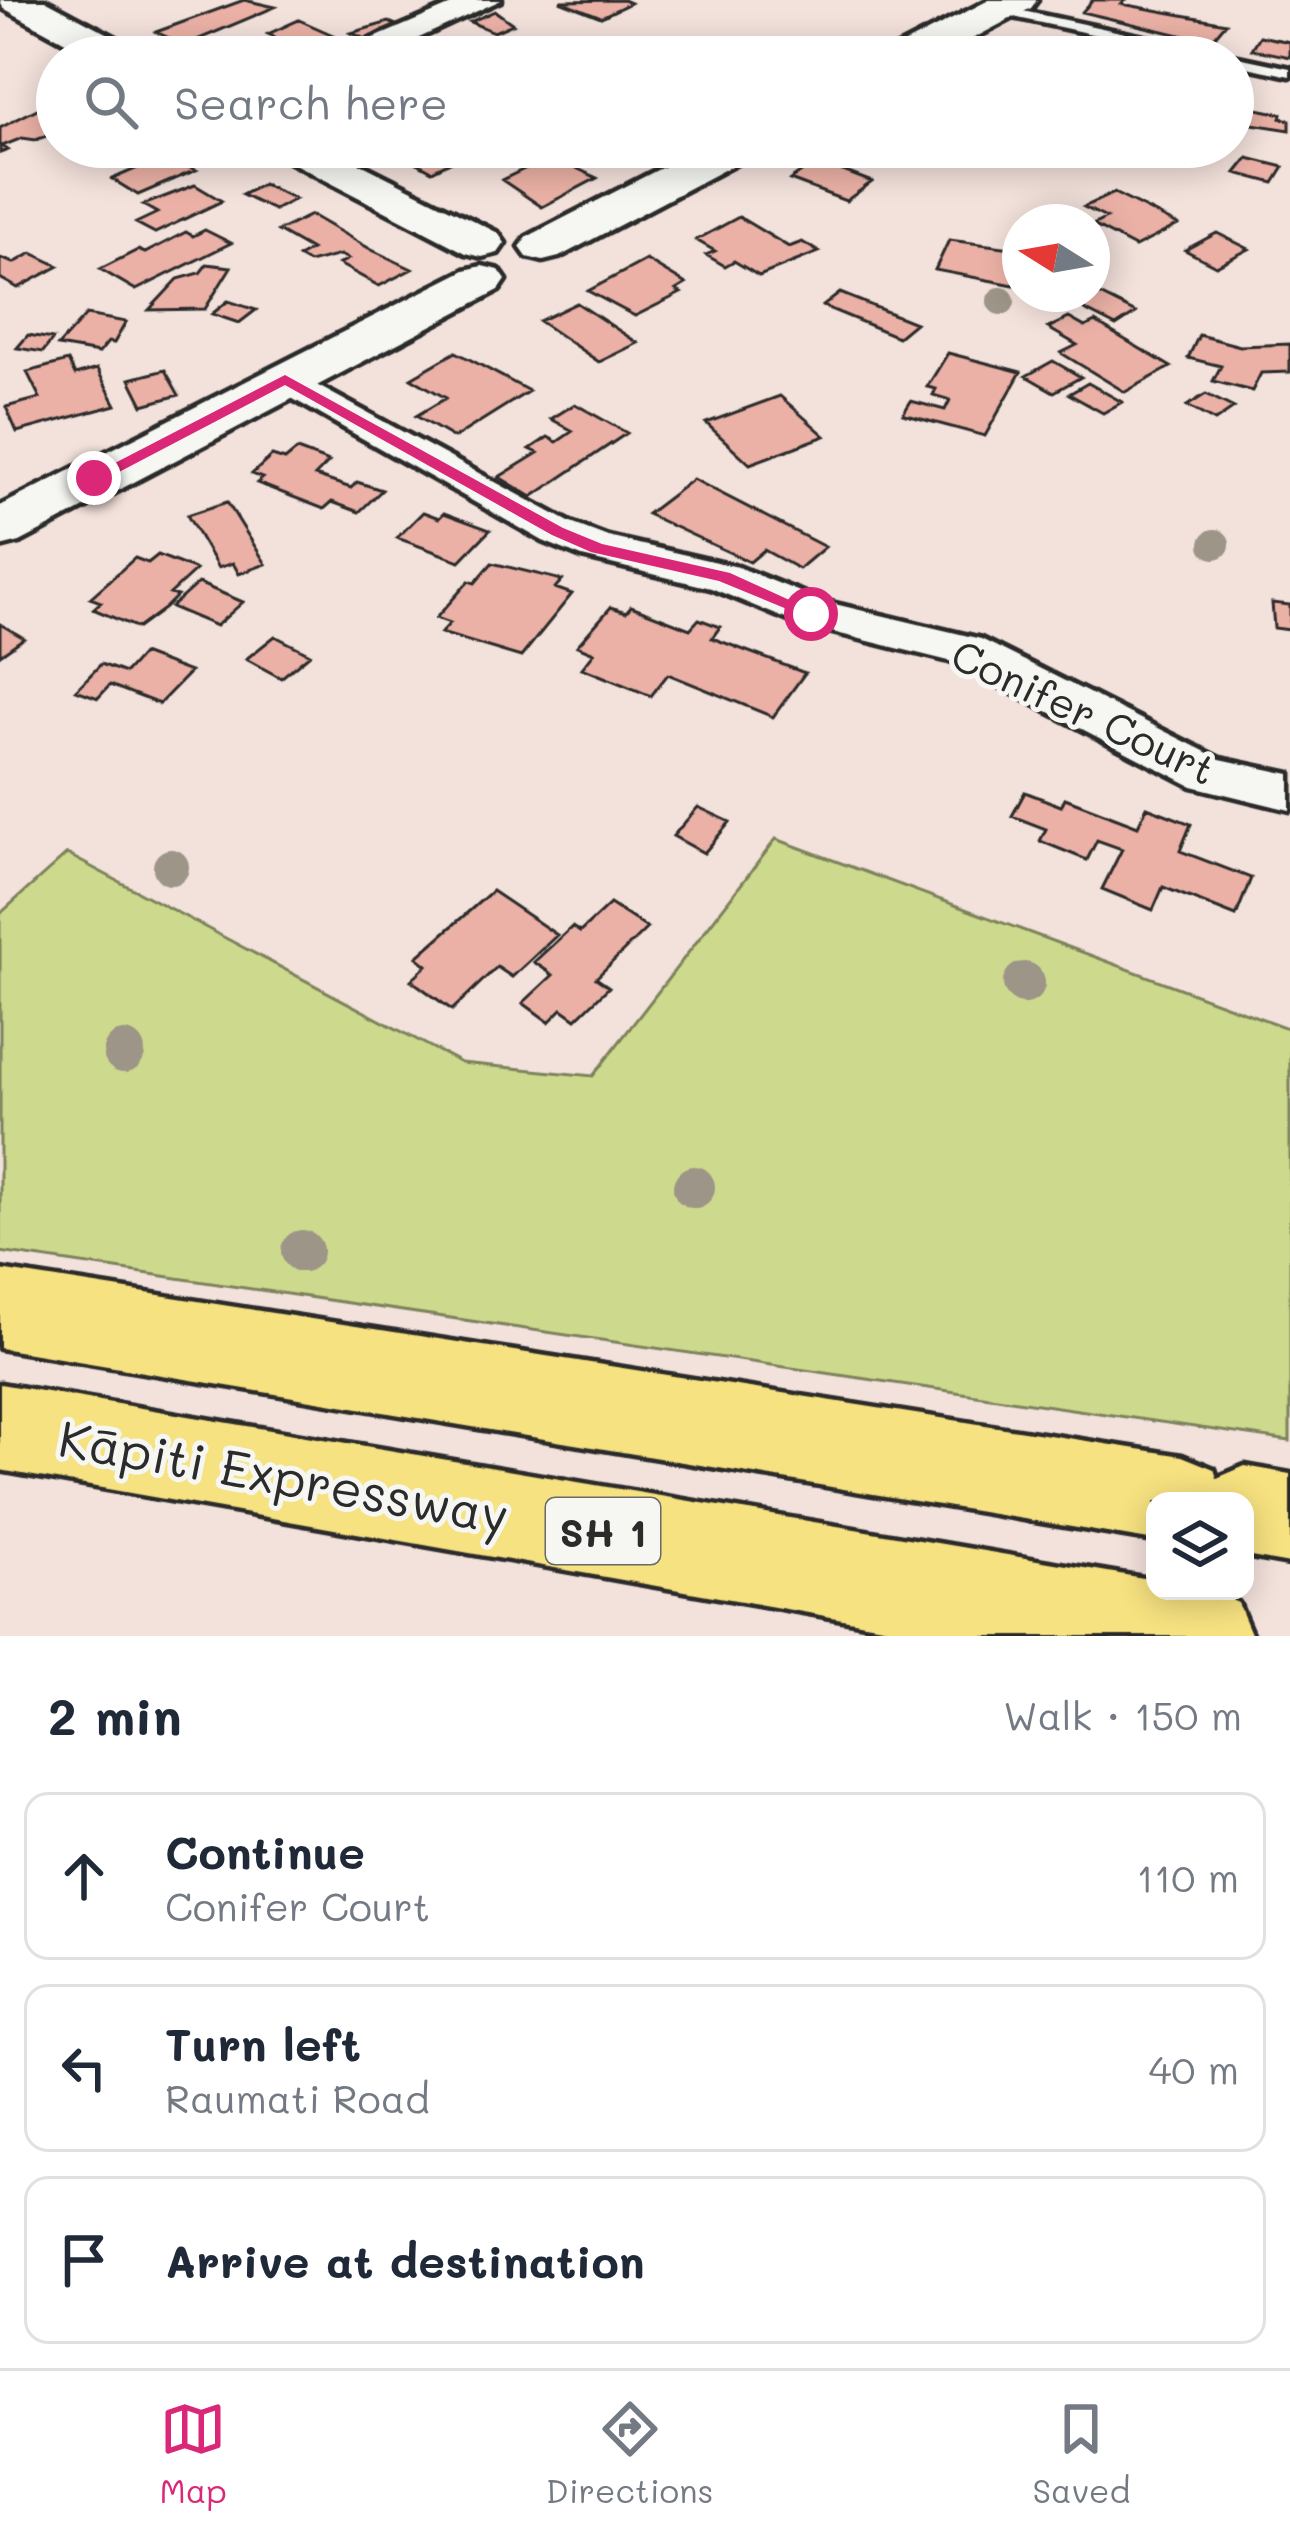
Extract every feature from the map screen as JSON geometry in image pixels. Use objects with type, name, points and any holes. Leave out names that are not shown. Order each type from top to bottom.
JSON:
[{"type":"highway","points":[[0,1309],[1146,1495]]},
{"type":"highway","name":"Kāpiti Expressway","points":[[0,1427],[1205,1636]]},
{"type":"highway","points":[[1254,1513],[1290,1519]]},
{"type":"main road","points":[[16,0],[84,36]]},
{"type":"main road","points":[[949,36],[1009,5]]},
{"type":"main road","points":[[328,168],[510,283],[536,276],[549,262],[543,248],[695,168]]},
{"type":"main road","points":[[0,529],[285,379],[482,262]]},
{"type":"street","points":[[403,36],[488,0]]},
{"type":"street","name":"Conifer Court","points":[[285,379],[557,532],[597,548],[724,577],[811,614],[966,650],[1209,774],[1290,792]]},
{"type":"lane","points":[[1009,5],[1134,36]]},
{"type":"lane","points":[[1254,64],[1290,72]]},
{"type":"green space","points":[[776,839],[1290,1029],[1290,1441],[0,1252],[0,914],[67,854],[461,1063],[593,1076]]},
{"type":"building","points":[[244,0],[275,7],[206,36],[156,32]]},
{"type":"building","points":[[1093,0],[1126,0],[1122,4],[1226,23],[1215,36],[1184,36],[1082,12]]},
{"type":"building","points":[[560,1],[630,3],[601,17]]},
{"type":"building","points":[[495,11],[513,24],[494,32],[470,22]]},
{"type":"building","points":[[299,20],[335,36],[273,36],[268,34]]},
{"type":"building","points":[[389,22],[401,27],[382,36],[351,33]]},
{"type":"building","points":[[1260,36],[1290,42],[1290,57],[1254,49]]},
{"type":"building","points":[[1254,108],[1282,114],[1281,118],[1290,120],[1290,130],[1254,124]]},
{"type":"building","points":[[36,110],[36,140],[22,138],[2,146],[8,150],[0,153],[0,128]]},
{"type":"building","points":[[1254,160],[1284,167],[1274,183],[1236,173],[1240,168],[1254,168]]},
{"type":"building","points":[[138,168],[196,170],[138,195],[112,179]]},
{"type":"building","points":[[526,168],[576,168],[597,178],[542,207],[502,180]]},
{"type":"building","points":[[807,168],[835,168],[872,182],[846,201],[790,180]]},
{"type":"building","points":[[263,184],[295,199],[274,210],[242,195]]},
{"type":"building","points":[[195,185],[222,201],[155,233],[136,223],[157,213],[143,205]]},
{"type":"building","points":[[1114,193],[1178,225],[1135,247],[1110,234],[1110,204],[1090,204]]},
{"type":"building","points":[[311,215],[412,269],[379,286],[339,264],[348,259],[340,255],[309,263],[298,257],[311,250],[278,231]]},
{"type":"building","points":[[739,217],[789,247],[802,242],[819,252],[759,276],[734,261],[725,266],[706,255],[715,251],[696,240]]},
{"type":"building","points":[[205,230],[231,243],[136,290],[100,269],[186,232],[193,236]]},
{"type":"building","points":[[1217,233],[1249,249],[1216,266],[1185,250]]},
{"type":"building","points":[[949,240],[1002,247],[1002,283],[935,270]]},
{"type":"building","points":[[32,253],[59,266],[18,288],[0,278],[0,258],[14,263]]},
{"type":"building","points":[[646,260],[686,284],[676,290],[681,293],[635,316],[588,291]]},
{"type":"building","points":[[207,264],[231,267],[205,309],[149,310],[178,279],[200,273]]},
{"type":"building","points":[[840,293],[915,323],[898,337],[823,306]]},
{"type":"building","points":[[1110,300],[1136,313],[1116,326],[1089,312],[1110,312]]},
{"type":"building","points":[[228,301],[256,310],[239,323],[212,314]]},
{"type":"building","points":[[577,303],[638,343],[599,362],[539,321]]},
{"type":"building","points":[[86,315],[126,322],[114,343],[108,342],[99,353],[58,346]]},
{"type":"building","points":[[1069,318],[1085,327],[1095,322],[1171,367],[1125,392],[1061,353],[1077,345],[1048,328]]},
{"type":"building","points":[[28,335],[53,339],[43,352],[17,348]]},
{"type":"building","points":[[1199,335],[1240,346],[1290,344],[1290,372],[1261,373],[1252,391],[1213,381],[1221,366],[1188,358]]},
{"type":"building","points":[[456,352],[529,391],[454,438],[416,416],[446,398],[411,378]]},
{"type":"building","points":[[948,353],[1021,372],[985,436],[903,414],[911,401],[945,410],[950,400],[933,395],[936,389],[927,387]]},
{"type":"building","points":[[68,361],[75,375],[97,369],[116,405],[17,432],[6,407],[40,398],[27,372]]},
{"type":"building","points":[[1053,361],[1081,377],[1054,392],[1026,376]]},
{"type":"building","points":[[165,370],[179,395],[143,405],[130,379]]},
{"type":"building","points":[[1088,383],[1122,402],[1103,413],[1069,394]]},
{"type":"building","points":[[1206,394],[1234,408],[1215,421],[1187,406]]},
{"type":"building","points":[[780,396],[825,436],[750,464],[706,423]]},
{"type":"building","points":[[575,404],[627,433],[532,497],[499,477],[538,453],[530,449],[548,437],[557,442],[573,431],[551,419]]},
{"type":"building","points":[[297,450],[329,462],[315,476],[351,488],[357,482],[382,490],[359,512],[332,502],[324,509],[257,483],[263,478],[252,474],[272,456],[285,460]]},
{"type":"building","points":[[693,479],[825,547],[799,569],[764,550],[750,562],[647,514]]},
{"type":"building","points":[[227,502],[266,564],[239,574],[233,563],[218,568],[187,515]]},
{"type":"building","points":[[423,512],[439,518],[444,513],[490,530],[460,561],[397,538]]},
{"type":"building","points":[[158,555],[196,570],[170,594],[177,596],[165,608],[138,628],[93,609],[101,602],[90,598],[135,558],[148,563]]},
{"type":"building","points":[[492,563],[562,580],[555,588],[572,594],[521,657],[441,633],[450,623],[436,618]]},
{"type":"building","points":[[198,583],[243,602],[216,626],[171,607]]},
{"type":"building","points":[[1272,603],[1290,605],[1290,630],[1274,628]]},
{"type":"building","points":[[631,606],[690,629],[699,619],[720,627],[712,638],[805,673],[773,717],[668,674],[651,696],[582,668],[594,653],[577,646],[611,607],[626,612]]},
{"type":"building","points":[[0,624],[24,638],[0,655]]},
{"type":"building","points":[[275,636],[310,654],[281,678],[246,659]]},
{"type":"building","points":[[142,654],[190,672],[159,704],[110,685],[98,698],[76,690],[101,664],[125,673]]},
{"type":"building","points":[[1025,792],[1061,806],[1065,798],[1138,826],[1147,807],[1191,824],[1180,851],[1251,878],[1236,916],[1163,887],[1153,910],[1102,889],[1122,849],[1097,840],[1087,860],[1040,841],[1046,829],[1012,816]]},
{"type":"building","points":[[698,807],[730,822],[704,853],[673,836]]},
{"type":"building","points":[[492,891],[557,935],[512,977],[497,967],[452,1010],[411,980],[427,965],[417,957]]},
{"type":"building","points":[[610,904],[647,928],[596,978],[609,987],[576,1019],[562,1009],[549,1022],[523,1003],[553,975],[534,962],[572,927],[580,932]]},
{"type":"route","points":[[94,478],[285,379],[557,532],[597,548],[724,577],[811,614]]}]
